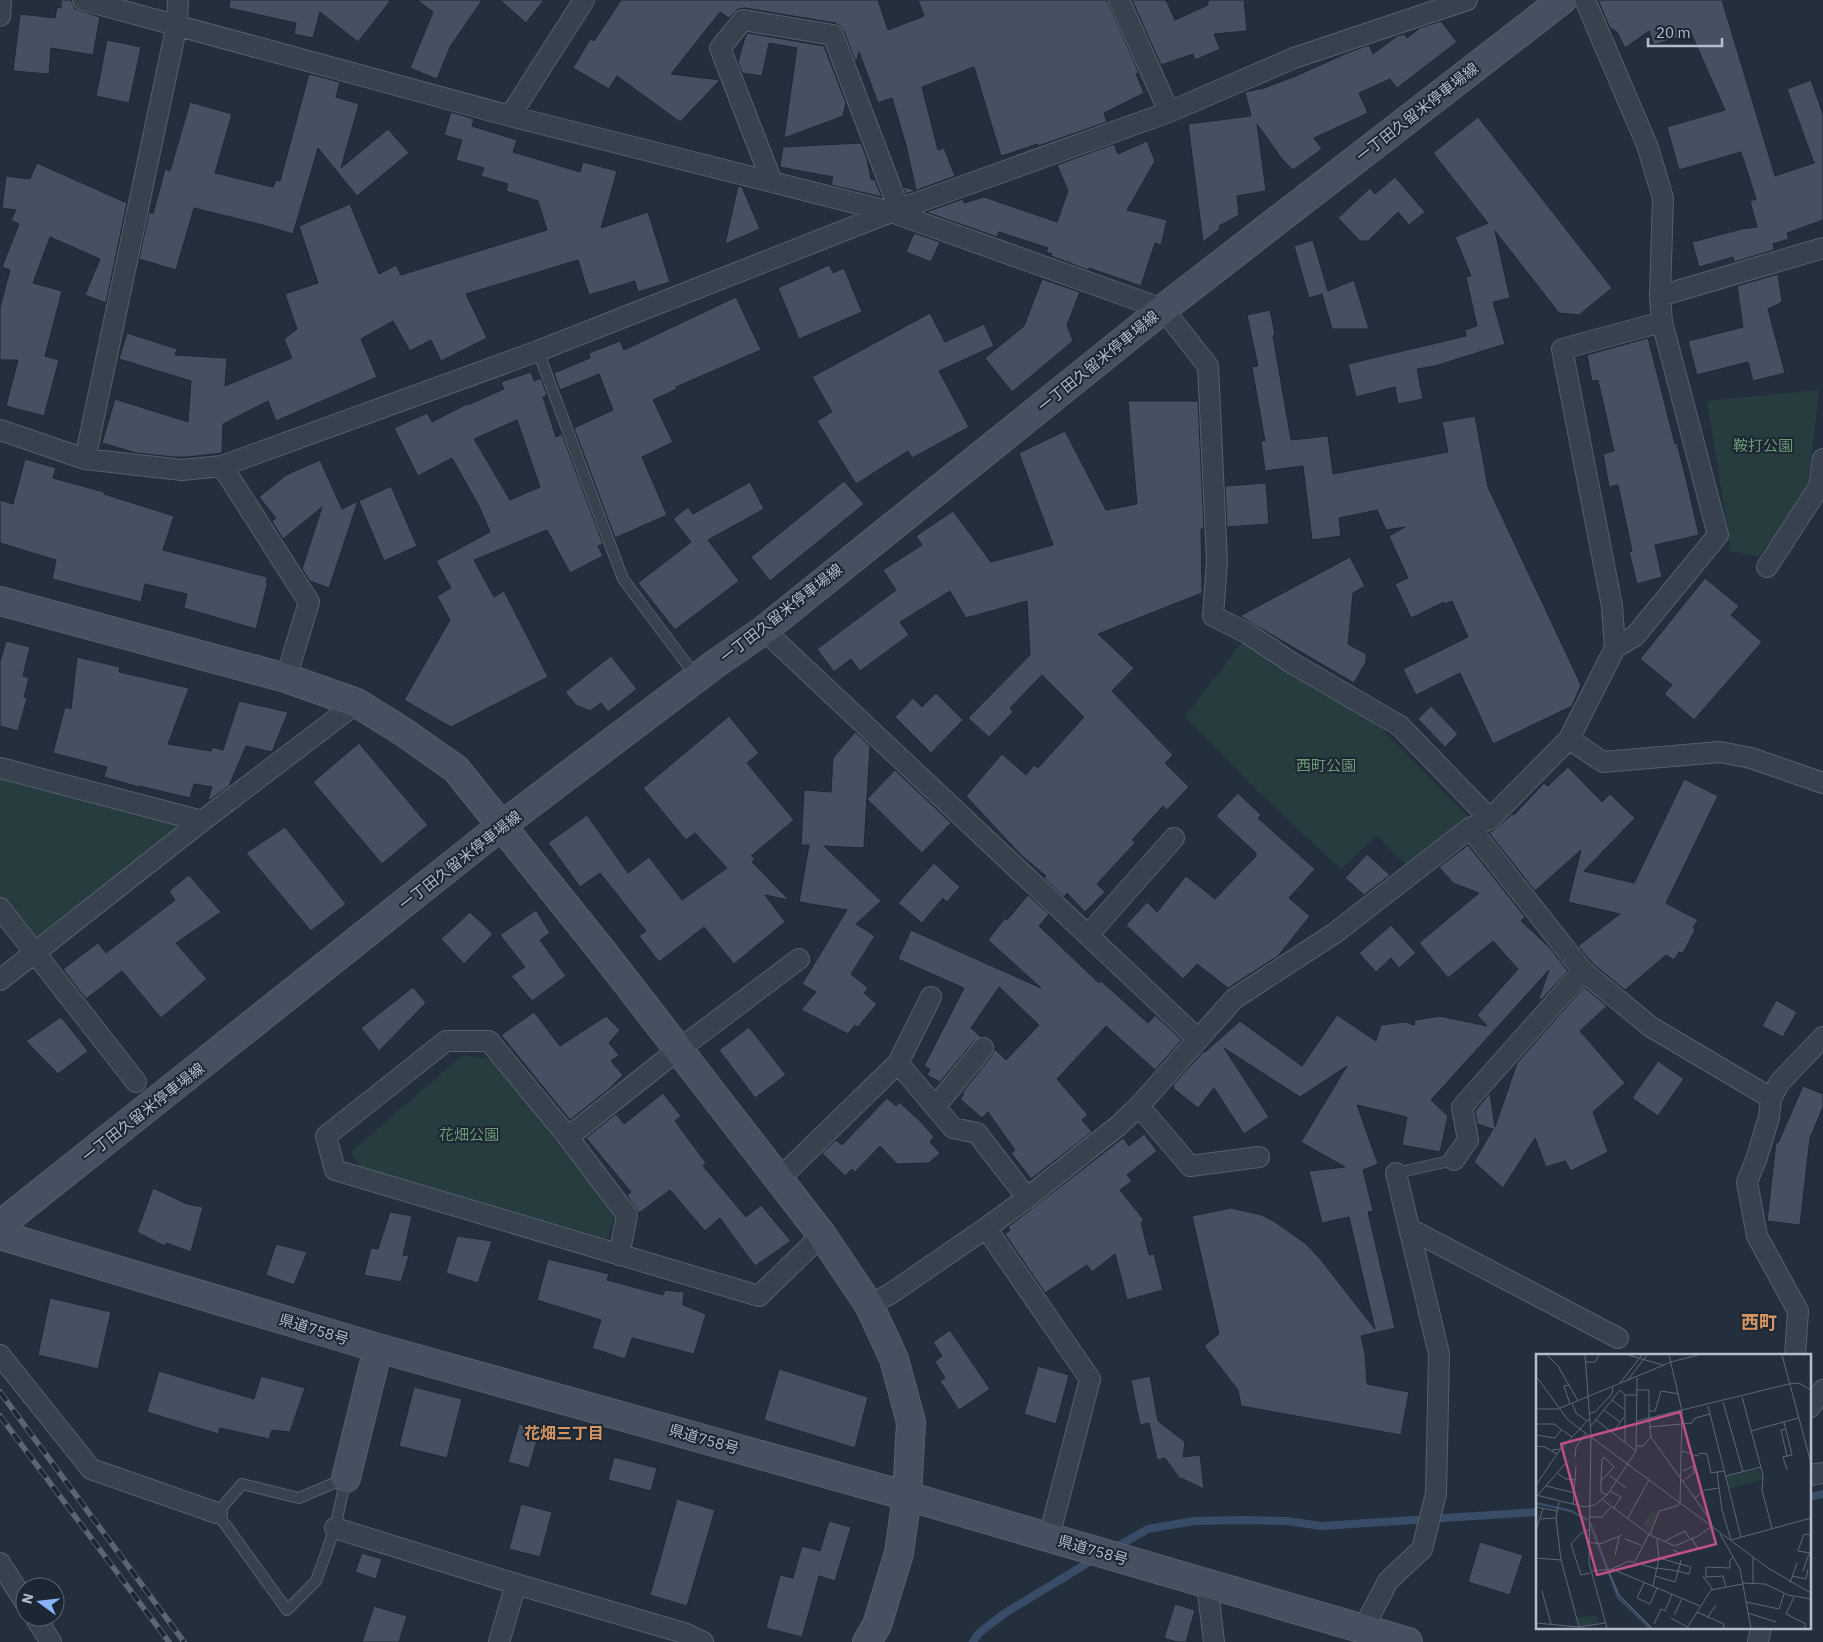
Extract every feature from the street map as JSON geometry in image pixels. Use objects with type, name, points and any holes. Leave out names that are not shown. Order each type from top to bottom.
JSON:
[{"type":"main road","name":"一丁田久留米停車場線","points":[[0,1225],[501,826],[697,678],[764,630],[1163,309],[1562,0]]},
{"type":"main road","points":[[0,601],[286,678],[357,704],[402,731],[456,769],[822,1235],[869,1306],[894,1359],[911,1422],[908,1496],[899,1553],[877,1625],[867,1642]]},
{"type":"main road","name":"県道758号","points":[[0,1235],[378,1348],[908,1496],[1408,1642]]},
{"type":"main road","points":[[346,1478],[378,1348]]},
{"type":"street","points":[[0,16],[1,0]]},
{"type":"street","points":[[83,0],[510,116],[895,211],[1163,309],[1208,366],[1218,561],[1213,616],[1248,633],[1292,663],[1400,726],[1490,819]]},
{"type":"street","points":[[85,459],[177,24],[178,0]]},
{"type":"street","points":[[510,116],[584,0]]},
{"type":"street","points":[[1119,0],[1169,112]]},
{"type":"street","points":[[0,430],[85,459],[182,470],[222,466],[538,351],[895,211],[1169,112],[1294,58],[1466,0]]},
{"type":"street","points":[[1585,0],[1647,145],[1664,198],[1660,296],[1662,322],[1718,535],[1635,636],[1615,648]]},
{"type":"street","points":[[772,182],[720,48],[743,20],[833,35],[895,211]]},
{"type":"street","points":[[1660,296],[1823,248]]},
{"type":"street","points":[[869,1306],[890,1294],[986,1228],[1118,1126],[1139,1106],[1234,999],[1335,932],[1470,828],[1490,819],[1569,739],[1615,648],[1612,606],[1562,349],[1662,322]]},
{"type":"street","points":[[1767,567],[1819,487],[1823,459]]},
{"type":"street","points":[[222,466],[309,602],[286,678]]},
{"type":"street","points":[[764,630],[1198,1039]]},
{"type":"street","points":[[0,980],[357,704]]},
{"type":"street","points":[[1569,739],[1603,762],[1720,752],[1751,758],[1822,779]]},
{"type":"street","points":[[0,768],[202,822]]},
{"type":"street","points":[[1470,828],[1583,971],[1651,1027],[1771,1098]]},
{"type":"street","points":[[1088,935],[1174,838]]},
{"type":"street","points":[[0,908],[136,1082]]},
{"type":"street","points":[[568,1137],[678,1050],[800,959]]},
{"type":"street","points":[[1454,1160],[1468,1140],[1462,1107],[1583,971]]},
{"type":"street","points":[[779,1179],[898,1063],[931,997]]},
{"type":"street","points":[[1795,1354],[1798,1311],[1758,1236],[1747,1182],[1758,1157],[1769,1117],[1771,1098],[1780,1082],[1823,1037]]},
{"type":"street","points":[[619,1255],[626,1215],[568,1137],[489,1041],[446,1041],[326,1136],[335,1170],[619,1255],[759,1296],[822,1235]]},
{"type":"street","points":[[936,1106],[983,1048]]},
{"type":"street","points":[[898,1063],[953,1128],[977,1133],[1027,1198]]},
{"type":"street","points":[[1139,1106],[1190,1166],[1259,1157]]},
{"type":"street","points":[[1363,1629],[1388,1581],[1422,1549],[1436,1494],[1439,1354],[1396,1173]]},
{"type":"street","points":[[986,1228],[1090,1379],[1048,1537]]},
{"type":"street","points":[[1410,1229],[1618,1338]]},
{"type":"street","points":[[0,1354],[91,1469],[217,1513]]},
{"type":"street","points":[[1810,1407],[1823,1390]]},
{"type":"street","points":[[1810,1475],[1823,1473]]},
{"type":"street","points":[[335,1528],[681,1638],[703,1642]]},
{"type":"street","points":[[0,1563],[15,1586]]},
{"type":"street","points":[[499,1642],[516,1584]]},
{"type":"street","points":[[1207,1584],[1214,1642]]},
{"type":"street","points":[[41,1627],[51,1642]]},
{"type":"lane","points":[[538,351],[623,579],[697,678]]},
{"type":"lane","points":[[1396,1173],[1454,1160]]},
{"type":"lane","points":[[346,1478],[335,1528],[316,1581],[287,1610],[217,1513],[242,1484],[299,1498],[346,1478]]},
{"type":"green space","name":"鞍打公園","points":[[1819,390],[1808,489],[1759,556],[1731,551],[1707,401]]},
{"type":"green space","name":"西町公園","points":[[1243,641],[1365,712],[1470,818],[1407,866],[1377,835],[1341,869],[1259,792],[1185,717]]},
{"type":"green space","points":[[0,777],[185,826],[36,944],[0,898]]},
{"type":"green space","name":"花畑公園","points":[[463,1055],[490,1059],[615,1213],[608,1239],[362,1170],[351,1152]]},
{"type":"building","points":[[61,0],[71,0],[75,9],[100,17],[93,55],[51,48],[49,74],[13,71],[20,14],[55,18],[57,7],[61,8]]},
{"type":"building","points":[[230,0],[391,0],[358,42],[320,12],[313,38],[294,34],[296,23],[229,8]]},
{"type":"building","points":[[417,0],[482,0],[450,47],[437,79],[410,68],[433,12]]},
{"type":"building","points":[[500,0],[544,0],[526,23]]},
{"type":"building","points":[[621,0],[878,0],[888,30],[924,16],[918,0],[1107,0],[1139,73],[1136,74],[1144,93],[1104,113],[1107,122],[1038,146],[1038,144],[1001,156],[974,67],[922,87],[938,150],[944,148],[955,176],[906,194],[903,187],[916,190],[906,145],[892,98],[878,103],[859,52],[856,63],[844,31],[840,26],[835,23],[745,8],[738,9],[729,18],[720,12],[671,74],[720,80],[680,122],[617,76],[609,89],[573,68],[590,39],[594,41]]},
{"type":"building","points":[[1132,0],[1166,0],[1175,20],[1208,5],[1208,0],[1244,0],[1247,31],[1214,34],[1220,49],[1195,60],[1193,54],[1161,65]]},
{"type":"building","points":[[1598,0],[1722,0],[1775,176],[1814,163],[1787,89],[1811,80],[1823,114],[1823,220],[1787,233],[1789,239],[1773,244],[1774,250],[1734,262],[1733,257],[1699,267],[1692,242],[1757,227],[1750,201],[1756,199],[1741,152],[1679,170],[1667,127],[1725,110],[1691,33],[1654,45],[1649,31],[1625,48],[1617,32],[1610,28]]},
{"type":"building","points":[[1441,21],[1457,42],[1397,88],[1390,79],[1359,93],[1368,113],[1314,138],[1322,149],[1293,170],[1282,159],[1257,124],[1266,191],[1237,196],[1239,215],[1219,226],[1220,229],[1203,242],[1188,124],[1251,116],[1245,92],[1264,88],[1296,76],[1369,45],[1373,54],[1397,36],[1404,34],[1407,38],[1420,28]]},
{"type":"building","points":[[748,33],[824,46],[846,103],[843,116],[784,138],[797,48],[769,43],[762,76],[742,73],[738,62],[745,37]]},
{"type":"building","points":[[107,40],[141,47],[129,103],[96,96]]},
{"type":"building","points":[[309,74],[340,82],[336,97],[359,104],[341,168],[388,129],[409,153],[357,196],[318,148],[293,234],[194,208],[176,270],[139,259],[149,212],[153,214],[165,169],[170,171],[190,102],[232,114],[215,173],[273,187],[276,180],[280,181]]},
{"type":"building","points":[[451,112],[474,119],[472,126],[517,140],[513,152],[580,172],[583,162],[617,171],[601,228],[648,212],[670,282],[638,292],[635,281],[589,295],[578,260],[466,294],[487,338],[441,361],[431,340],[410,351],[393,321],[361,339],[377,377],[276,421],[268,401],[223,424],[222,453],[173,457],[136,453],[102,443],[115,399],[188,422],[191,381],[119,359],[127,333],[177,349],[175,355],[227,358],[225,386],[292,358],[284,339],[297,329],[285,294],[318,283],[299,226],[350,204],[379,274],[396,265],[401,275],[547,230],[538,201],[506,191],[508,184],[481,176],[484,168],[456,160],[462,140],[444,135]]},
{"type":"building","points":[[1478,117],[1612,288],[1579,315],[1559,313],[1495,231],[1510,298],[1493,302],[1505,344],[1435,366],[1417,369],[1423,399],[1398,404],[1395,387],[1356,397],[1348,364],[1466,336],[1465,330],[1477,326],[1466,277],[1471,276],[1455,237],[1488,223],[1433,153]]},
{"type":"building","points":[[1147,141],[1155,161],[1127,210],[1167,220],[1161,245],[1155,243],[1141,286],[1089,268],[1088,270],[1051,256],[1052,254],[1046,252],[1048,248],[999,232],[997,237],[926,212],[963,199],[964,203],[984,197],[1057,222],[1068,191],[1057,165],[1114,144],[1118,154]]},
{"type":"building","points":[[861,143],[871,179],[875,180],[882,197],[831,185],[833,177],[780,167],[783,147]]},
{"type":"building","points":[[37,163],[127,203],[106,303],[85,295],[100,259],[50,237],[33,283],[62,291],[45,356],[59,360],[44,416],[6,406],[18,360],[0,360],[0,307],[10,270],[2,267],[19,224],[11,220],[16,210],[2,208],[6,176],[30,179]]},
{"type":"building","points":[[1395,177],[1425,212],[1409,225],[1398,212],[1368,241],[1360,241],[1338,218],[1370,188],[1375,194]]},
{"type":"building","points":[[738,186],[742,187],[760,229],[725,244]]},
{"type":"building","points":[[914,233],[940,242],[931,262],[906,252]]},
{"type":"building","points":[[1313,240],[1328,291],[1354,280],[1369,329],[1332,329],[1322,294],[1309,298],[1294,246]]},
{"type":"building","points":[[829,265],[833,273],[844,268],[862,312],[799,339],[778,288]]},
{"type":"building","points":[[1778,274],[1782,302],[1768,309],[1785,373],[1753,381],[1748,362],[1697,375],[1688,341],[1743,327],[1737,286]]},
{"type":"building","points":[[1042,279],[1080,292],[1067,325],[1073,341],[1012,392],[985,358],[1024,326]]},
{"type":"building","points":[[736,297],[761,350],[676,387],[677,389],[653,400],[673,442],[642,457],[667,515],[615,538],[574,428],[613,410],[599,374],[560,390],[554,373],[590,358],[589,353],[620,341],[624,350]]},
{"type":"building","points":[[1270,310],[1291,440],[1328,436],[1333,474],[1448,452],[1442,422],[1475,416],[1488,487],[1581,685],[1572,706],[1493,744],[1460,673],[1416,695],[1403,669],[1468,637],[1452,601],[1445,604],[1444,602],[1411,618],[1395,584],[1408,578],[1389,536],[1405,527],[1386,530],[1377,510],[1339,518],[1341,536],[1312,540],[1303,466],[1265,471],[1261,441],[1265,441],[1252,367],[1258,366],[1247,315]]},
{"type":"building","points":[[930,313],[945,342],[984,324],[994,346],[939,371],[969,427],[912,458],[908,451],[856,484],[817,421],[832,412],[812,377]]},
{"type":"building","points":[[1648,338],[1675,444],[1677,443],[1699,535],[1655,545],[1662,577],[1637,584],[1629,552],[1632,551],[1618,485],[1609,487],[1603,454],[1614,451],[1598,380],[1592,381],[1587,355]]},
{"type":"building","points":[[531,372],[534,381],[541,378],[547,395],[543,397],[556,437],[562,434],[603,544],[598,546],[603,556],[570,573],[547,530],[474,560],[494,597],[504,591],[548,677],[451,727],[404,700],[450,620],[437,596],[451,588],[436,561],[490,532],[479,506],[452,458],[418,476],[394,428],[427,413],[432,422],[467,404],[504,389],[501,382]],"holes":[[[517,420],[540,487],[510,500],[474,439]]]},
{"type":"building","points":[[1128,401],[1198,401],[1204,529],[1201,529],[1202,593],[1098,634],[1134,668],[1112,691],[1173,755],[1165,763],[1189,787],[1167,810],[1163,806],[1132,840],[1135,843],[1097,884],[1105,892],[1085,912],[1067,893],[1064,897],[1044,878],[1046,876],[1021,855],[966,796],[1002,754],[1026,775],[1034,765],[1038,768],[1084,717],[1042,675],[1010,708],[1013,712],[989,737],[968,718],[1030,655],[1027,601],[966,618],[950,591],[900,622],[909,635],[860,671],[851,659],[834,672],[817,649],[896,590],[883,570],[922,545],[916,536],[953,511],[991,562],[1053,545],[1019,453],[1065,431],[1106,510],[1137,504]]},
{"type":"building","points":[[25,459],[56,468],[53,478],[104,492],[104,494],[174,516],[163,550],[267,577],[267,585],[256,629],[184,608],[187,594],[145,584],[141,602],[52,579],[56,560],[0,543],[0,500],[13,504]]},
{"type":"building","points":[[320,460],[342,509],[358,501],[329,588],[310,581],[302,569],[322,507],[283,539],[272,521],[276,518],[259,497],[286,475]]},
{"type":"building","points":[[844,481],[864,504],[770,581],[751,557]]},
{"type":"building","points":[[750,482],[764,509],[708,540],[739,581],[675,630],[638,583],[691,542],[673,519],[688,507],[693,514]]},
{"type":"building","points":[[1266,483],[1269,524],[1227,527],[1225,486]]},
{"type":"building","points":[[391,486],[417,546],[384,561],[359,501]]},
{"type":"building","points":[[1350,557],[1365,586],[1353,593],[1348,644],[1366,654],[1366,662],[1354,683],[1240,616]]},
{"type":"building","points":[[1705,578],[1739,606],[1731,615],[1762,642],[1694,720],[1664,694],[1672,685],[1640,659]]},
{"type":"building","points":[[6,641],[30,647],[23,676],[29,678],[24,697],[27,698],[18,731],[0,726],[0,662]]},
{"type":"building","points":[[611,656],[637,689],[608,712],[601,703],[590,711],[576,705],[565,692]]},
{"type":"building","points":[[77,657],[120,667],[119,672],[189,688],[168,744],[211,751],[212,747],[223,750],[239,701],[288,712],[272,752],[246,746],[229,786],[210,800],[208,799],[212,787],[194,784],[190,798],[139,787],[104,777],[107,767],[53,753],[65,707],[71,709]]},
{"type":"building","points":[[936,693],[963,720],[931,753],[895,717],[913,698],[922,707]]},
{"type":"building","points":[[1431,706],[1458,734],[1445,747],[1418,719]]},
{"type":"building","points":[[729,716],[759,753],[747,763],[794,820],[751,856],[755,859],[752,862],[789,900],[765,895],[785,922],[734,964],[704,927],[659,962],[639,936],[646,931],[600,873],[580,887],[548,843],[587,815],[628,873],[649,857],[682,900],[727,868],[695,833],[686,840],[643,788]]},
{"type":"building","points":[[855,732],[870,746],[864,848],[824,846],[881,901],[856,924],[875,936],[851,974],[868,988],[864,993],[877,1004],[858,1027],[855,1025],[848,1034],[801,1010],[816,992],[802,984],[847,910],[799,902],[809,845],[801,845],[804,790],[831,792],[833,758]]},
{"type":"building","points":[[359,743],[428,825],[382,864],[313,782]]},
{"type":"building","points":[[1568,767],[1602,802],[1610,794],[1635,818],[1584,871],[1634,883],[1684,779],[1718,796],[1666,903],[1698,920],[1693,928],[1695,930],[1683,953],[1679,952],[1674,960],[1666,955],[1625,990],[1592,963],[1578,946],[1620,914],[1568,902],[1581,850],[1535,891],[1489,833],[1512,814],[1514,815],[1544,783],[1548,786]]},
{"type":"building","points":[[895,770],[951,823],[922,853],[867,799]]},
{"type":"building","points":[[1238,793],[1261,815],[1258,818],[1315,869],[1289,898],[1310,916],[1278,956],[1228,988],[1197,964],[1183,979],[1126,925],[1147,902],[1157,912],[1186,876],[1215,899],[1256,856],[1256,853],[1216,816]]},
{"type":"building","points":[[285,827],[346,904],[311,931],[246,853]]},
{"type":"building","points":[[1468,845],[1525,917],[1521,921],[1549,947],[1568,971],[1541,1000],[1539,998],[1549,970],[1431,1100],[1448,1116],[1440,1152],[1402,1145],[1407,1117],[1357,1105],[1378,1164],[1363,1170],[1373,1211],[1368,1212],[1395,1328],[1361,1336],[1365,1354],[1367,1384],[1409,1392],[1401,1435],[1241,1406],[1238,1390],[1204,1346],[1219,1334],[1192,1216],[1231,1208],[1262,1215],[1275,1222],[1306,1244],[1321,1260],[1375,1329],[1349,1217],[1322,1223],[1309,1171],[1345,1167],[1301,1142],[1347,1066],[1300,1097],[1224,1048],[1269,1117],[1244,1134],[1214,1088],[1198,1108],[1173,1088],[1173,1085],[1204,1051],[1240,1021],[1302,1066],[1337,1015],[1376,1041],[1381,1025],[1405,1022],[1414,1025],[1415,1020],[1440,1016],[1487,1026],[1477,1015],[1518,969],[1493,941],[1448,978],[1419,943],[1479,893],[1453,883],[1439,867]]},
{"type":"building","points":[[1367,854],[1390,875],[1364,895],[1345,878]]},
{"type":"building","points":[[934,863],[960,887],[947,902],[943,898],[922,923],[898,903]]},
{"type":"building","points":[[189,875],[221,912],[176,943],[207,979],[161,1018],[122,971],[86,999],[63,969],[98,943],[106,953],[175,900],[169,891]]},
{"type":"building","points":[[1028,895],[1049,914],[1039,926],[1099,983],[1101,981],[1148,1023],[1155,1015],[1182,1040],[1155,1070],[1106,1026],[1057,1079],[1088,1115],[1082,1120],[1092,1132],[1031,1179],[1011,1153],[1015,1150],[988,1112],[982,1118],[960,1099],[964,1094],[962,1093],[995,1049],[1006,1060],[1039,1025],[999,987],[971,1028],[981,1037],[974,1041],[940,1082],[927,1075],[930,1069],[924,1066],[964,988],[898,959],[911,930],[1041,988],[988,940],[1005,918],[1007,920]]},
{"type":"building","points":[[536,910],[550,933],[540,940],[566,976],[532,1001],[511,976],[525,967],[500,935]]},
{"type":"building","points":[[470,912],[493,934],[464,964],[441,939]]},
{"type":"building","points":[[1391,925],[1416,953],[1399,968],[1391,958],[1376,972],[1359,953]]},
{"type":"building","points":[[413,987],[426,1003],[379,1051],[361,1028]]},
{"type":"building","points":[[1584,987],[1607,1006],[1580,1031],[1625,1083],[1593,1112],[1608,1152],[1571,1171],[1565,1161],[1546,1167],[1535,1138],[1503,1188],[1474,1162],[1493,1129],[1477,1124],[1475,1111],[1490,1093],[1495,1127],[1517,1063]]},
{"type":"building","points":[[1776,1000],[1797,1012],[1783,1037],[1762,1026]]},
{"type":"building","points":[[534,1012],[560,1046],[606,1016],[620,1030],[609,1043],[619,1055],[611,1061],[623,1075],[609,1089],[570,1120],[501,1035]]},
{"type":"building","points":[[61,1017],[88,1051],[58,1074],[26,1041]]},
{"type":"building","points":[[749,1027],[786,1075],[755,1098],[719,1050]]},
{"type":"building","points":[[1658,1061],[1684,1079],[1658,1116],[1632,1098]]},
{"type":"building","points":[[1803,1086],[1823,1094],[1823,1107],[1810,1138],[1800,1225],[1767,1221],[1776,1142],[1778,1143]]},
{"type":"building","points":[[663,1093],[681,1116],[675,1121],[706,1163],[703,1166],[746,1217],[761,1205],[791,1241],[755,1266],[720,1218],[705,1231],[670,1190],[639,1213],[627,1195],[631,1192],[586,1138],[616,1114],[624,1124]]},
{"type":"building","points":[[887,1098],[896,1106],[899,1102],[920,1121],[934,1137],[930,1142],[940,1153],[929,1163],[897,1164],[880,1146],[855,1172],[852,1169],[845,1176],[822,1153],[836,1140],[842,1145]]},
{"type":"building","points":[[1144,1134],[1157,1151],[1127,1175],[1132,1181],[1120,1190],[1144,1220],[1141,1222],[1149,1255],[1154,1254],[1163,1290],[1127,1300],[1115,1254],[1092,1272],[1087,1265],[1045,1293],[1005,1234],[1010,1230],[1008,1227],[1123,1138],[1129,1146]]},
{"type":"building","points":[[153,1188],[187,1204],[203,1207],[191,1252],[166,1243],[165,1246],[137,1232]]},
{"type":"building","points":[[390,1212],[412,1216],[403,1255],[409,1256],[401,1282],[364,1275],[371,1248],[378,1249]]},
{"type":"building","points":[[457,1236],[492,1241],[478,1283],[446,1273]]},
{"type":"building","points":[[276,1244],[307,1252],[294,1285],[266,1275]]},
{"type":"building","points":[[548,1259],[609,1274],[607,1280],[663,1295],[665,1290],[684,1292],[683,1305],[706,1314],[694,1354],[632,1338],[625,1359],[592,1348],[601,1320],[537,1300]]},
{"type":"building","points":[[50,1298],[111,1312],[98,1369],[38,1355]]},
{"type":"building","points":[[950,1330],[990,1389],[959,1410],[940,1381],[945,1378],[935,1362],[942,1356],[933,1342]]},
{"type":"building","points":[[1038,1366],[1069,1375],[1056,1424],[1024,1414]]},
{"type":"building","points":[[779,1369],[868,1397],[855,1448],[764,1420]]},
{"type":"building","points":[[159,1371],[254,1399],[261,1376],[305,1388],[290,1432],[272,1430],[269,1439],[220,1428],[218,1434],[147,1412]]},
{"type":"building","points":[[1150,1376],[1158,1421],[1185,1442],[1183,1457],[1200,1455],[1204,1489],[1181,1478],[1181,1480],[1165,1458],[1157,1460],[1149,1423],[1140,1425],[1131,1380]]},
{"type":"building","points":[[414,1387],[462,1399],[447,1458],[399,1446]]},
{"type":"building","points":[[519,1424],[540,1430],[529,1468],[508,1462]]},
{"type":"building","points":[[614,1457],[657,1468],[651,1491],[608,1480]]},
{"type":"building","points":[[677,1499],[715,1510],[687,1606],[650,1595]]},
{"type":"building","points":[[521,1504],[552,1512],[540,1557],[509,1549]]},
{"type":"building","points":[[829,1521],[851,1527],[835,1581],[819,1576],[802,1637],[766,1628],[780,1575],[793,1578],[802,1546],[820,1551]]},
{"type":"building","points":[[1480,1542],[1523,1555],[1510,1595],[1468,1582]]},
{"type":"building","points":[[362,1553],[382,1559],[376,1579],[355,1572]]},
{"type":"building","points":[[1175,1604],[1195,1610],[1186,1642],[1177,1642],[1164,1638]]},
{"type":"building","points":[[374,1606],[407,1616],[399,1642],[362,1642]]},
{"type":"waterway","points":[[1810,1497],[1823,1494]]},
{"type":"waterway","points":[[1113,1549],[1148,1529],[1194,1521],[1287,1521],[1321,1526],[1536,1512]]},
{"type":"waterway","points":[[973,1642],[979,1633],[1005,1613],[1096,1558]]},
{"type":"railway","points":[[0,1392],[184,1642]]},
{"type":"railway","points":[[0,1416],[169,1642]]},
{"type":"district","name":"西町","points":[[1759,1322]]},
{"type":"district","name":"花畑三丁目","points":[[564,1433]]}]
